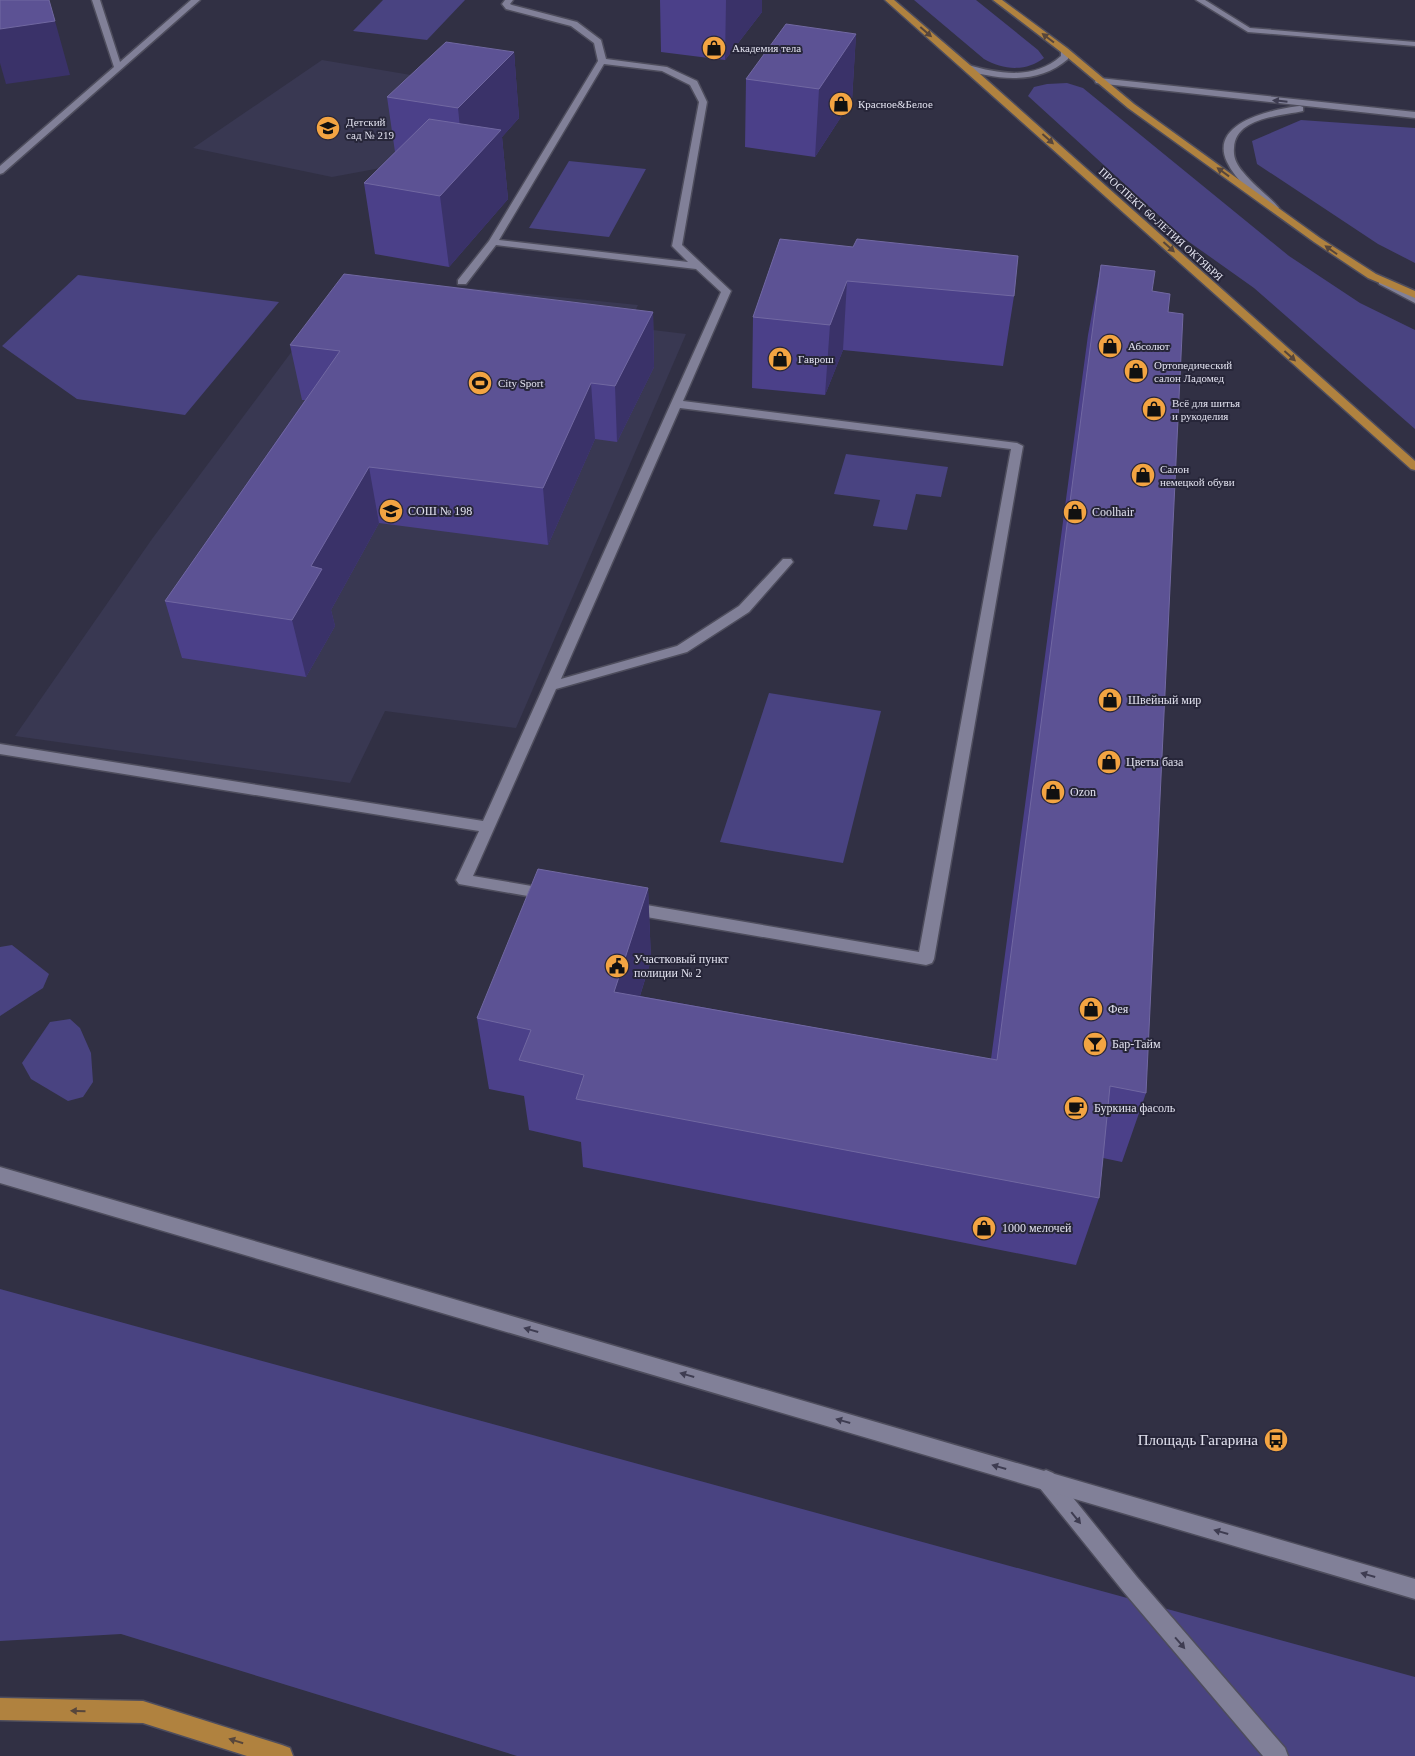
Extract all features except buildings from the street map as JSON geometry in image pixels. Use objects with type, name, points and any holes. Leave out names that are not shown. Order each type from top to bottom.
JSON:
[{"type":"main road","name":"ПРОСПЕКТ 60-ЛЕТИЯ ОКТЯБРЯ","points":[[889,0],[968,68],[1415,467]]},
{"type":"main road","points":[[998,0],[1064,50],[1131,106],[1277,211],[1372,276],[1415,295]]},
{"type":"main road","points":[[0,1709],[143,1712],[282,1756]]},
{"type":"street","points":[[96,0],[118,68]]},
{"type":"street","points":[[0,171],[196,0]]},
{"type":"street","points":[[462,282],[492,242],[602,61],[598,42],[574,24],[509,7],[506,4],[510,0]]},
{"type":"street","points":[[1200,0],[1248,30],[1415,44]]},
{"type":"street","points":[[968,68],[1002,75],[1023,75],[1043,71],[1058,65],[1065,57],[1064,50]]},
{"type":"street","points":[[561,896],[464,880],[726,291],[677,246],[703,102],[694,83],[664,70],[602,61]]},
{"type":"street","points":[[1099,81],[1415,116]]},
{"type":"street","points":[[1277,211],[1237,170],[1229,155],[1230,140],[1242,126],[1260,116],[1283,111],[1346,108]]},
{"type":"street","points":[[492,242],[698,266]]},
{"type":"street","points":[[1372,276],[1415,300]]},
{"type":"street","points":[[619,906],[926,959],[1017,446],[676,404]]},
{"type":"street","points":[[550,686],[682,649],[744,608],[787,562]]},
{"type":"street","points":[[0,749],[488,827]]},
{"type":"street","points":[[0,1175],[1415,1589]]},
{"type":"street","points":[[1046,1480],[1130,1584],[1277,1756]]},
{"type":"shaded area","points":[[383,0],[465,0],[427,40],[353,31]]},
{"type":"shaded area","points":[[914,0],[976,0],[1038,50],[1044,58],[1030,66],[1014,68],[991,63]]},
{"type":"shaded area","name":"Детский сад № 219","points":[[322,60],[476,86],[397,165],[332,177],[193,148]]},
{"type":"shaded area","points":[[1067,83],[1083,88],[1289,256],[1360,303],[1415,330],[1415,429],[1254,288],[1185,239],[1028,96],[1034,87]]},
{"type":"shaded area","points":[[1301,120],[1415,128],[1415,263],[1378,244],[1257,164],[1252,141]]},
{"type":"shaded area","points":[[569,161],[646,169],[609,237],[529,228]]},
{"type":"shaded area","points":[[78,275],[279,302],[185,415],[77,399],[2,346]]},
{"type":"shaded area","name":"СОШ № 198","points":[[348,276],[638,305],[628,327],[686,334],[516,728],[385,711],[350,783],[15,736],[152,539]]},
{"type":"shaded area","points":[[846,454],[948,467],[941,497],[916,494],[907,530],[873,526],[880,500],[834,494]]},
{"type":"shaded area","points":[[769,693],[881,711],[843,863],[720,842]]},
{"type":"shaded area","points":[[12,945],[49,974],[43,988],[0,1016],[0,947]]},
{"type":"shaded area","points":[[70,1019],[80,1028],[91,1053],[93,1082],[83,1097],[68,1101],[31,1079],[22,1063],[50,1022]]},
{"type":"shaded area","points":[[0,1289],[1415,1677],[1415,1756],[517,1756],[121,1634],[0,1641]]},
{"type":"place","name":"Академия тела","points":[[714,48]]},
{"type":"place","name":"Красное&Белое","points":[[841,104]]},
{"type":"place","name":"Детский сад № 219","points":[[328,128]]},
{"type":"place","name":"Абсолют","points":[[1110,346]]},
{"type":"place","name":"Гаврош","points":[[780,359]]},
{"type":"place","name":"Ортопедический салон Ладомед","points":[[1136,371]]},
{"type":"place","name":"City Sport","points":[[480,383]]},
{"type":"place","name":"Всё для шитья и рукоделия","points":[[1154,409]]},
{"type":"place","name":"Салон немецкой обуви","points":[[1143,475]]},
{"type":"place","name":"СОШ № 198","points":[[391,511]]},
{"type":"place","name":"Coolhair","points":[[1075,512]]},
{"type":"place","name":"Швейный мир","points":[[1110,700]]},
{"type":"place","name":"Цветы база","points":[[1109,762]]},
{"type":"place","name":"Ozon","points":[[1053,792]]},
{"type":"place","name":"Участковый пункт полиции № 2","points":[[617,966]]},
{"type":"place","name":"Фея","points":[[1091,1009]]},
{"type":"place","name":"Бар-Тайм","points":[[1095,1044]]},
{"type":"place","name":"Буркина фасоль","points":[[1076,1108]]},
{"type":"place","name":"1000 мелочей","points":[[984,1228]]},
{"type":"place","name":"Площадь Гагарина","points":[[1276,1440]]}]
